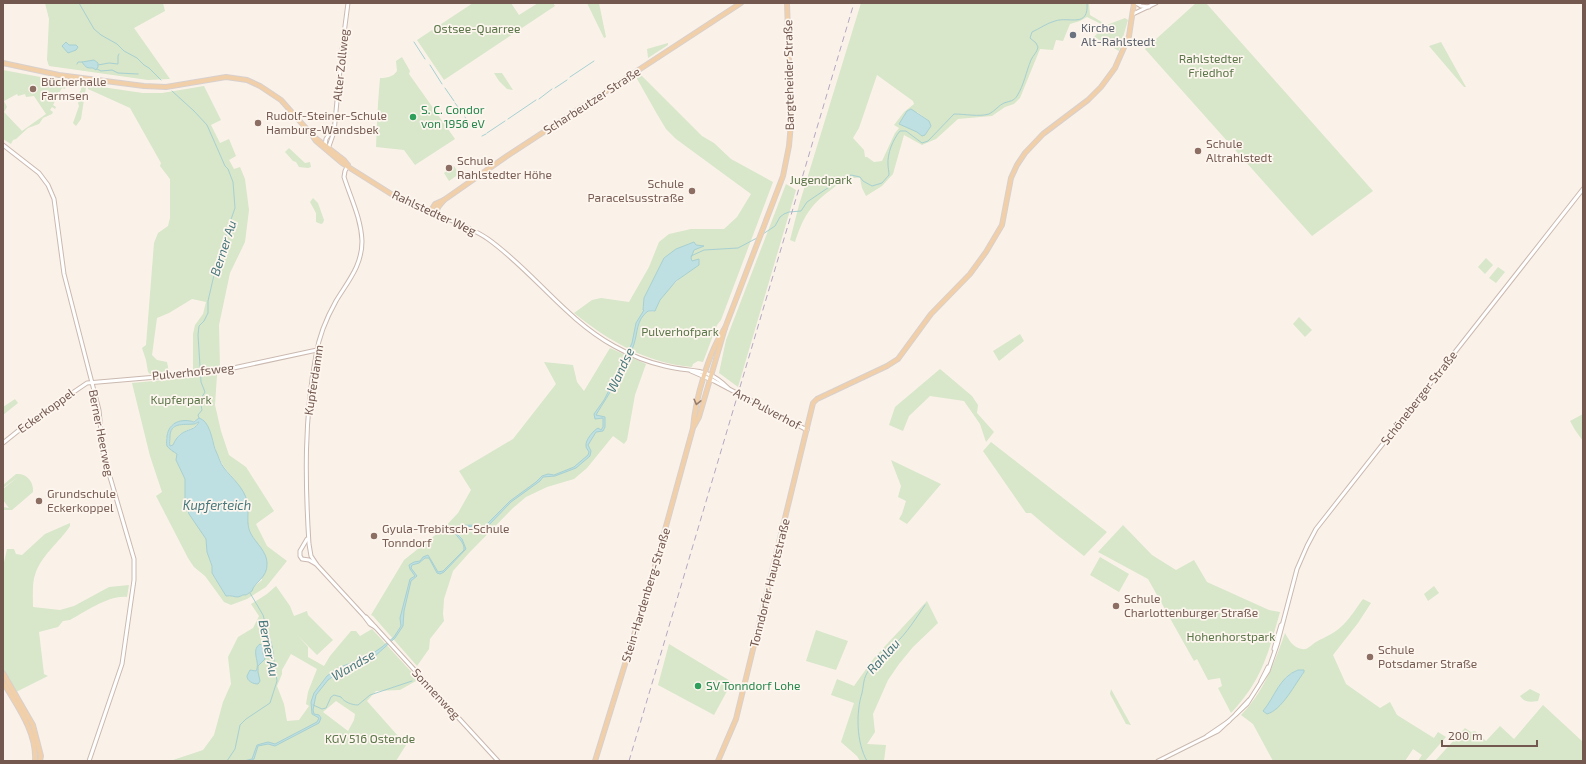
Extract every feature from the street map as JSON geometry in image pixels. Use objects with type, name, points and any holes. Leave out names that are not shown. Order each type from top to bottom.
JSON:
[{"type":"main road","name":"Scharbeutzer Straße","points":[[430,212],[435,204],[444,200],[741,3]]},
{"type":"main road","name":"Bargteheider Straße","points":[[787,3],[791,123],[790,146]]},
{"type":"main road","points":[[1134,14],[1135,3]]},
{"type":"main road","name":"Tonndorfer Hauptstraße","points":[[718,761],[739,710],[814,402],[887,366],[898,359],[935,310],[970,274],[1002,225],[1011,178],[1019,162],[1026,151],[1039,137],[1085,103],[1104,84],[1115,68],[1125,47],[1134,14]]},
{"type":"main road","name":"Rahlstedter Weg","points":[[3,63],[59,75],[144,86],[166,87],[210,79],[229,77],[240,78],[254,83],[281,100],[312,135],[316,142],[348,165],[396,197],[435,214]]},
{"type":"main road","name":"Rahlstedter Weg","points":[[312,135],[325,144],[327,150]]},
{"type":"main road","name":"Stein-Hardenberg-Straße","points":[[693,428],[699,416],[725,328],[783,176],[790,146]]},
{"type":"main road","name":"Scharbeutzer Straße","points":[[435,214],[444,200]]},
{"type":"main road","name":"Stein-Hardenberg-Straße","points":[[595,761],[652,577],[693,428],[694,416],[705,375],[720,335],[725,328]]},
{"type":"main road","points":[[3,673],[33,725],[41,756],[40,761]]},
{"type":"main road","points":[[3,682],[29,728],[33,743],[35,761]]},
{"type":"street","name":"Alter Zollweg","points":[[327,150],[332,142],[334,128],[348,3]]},
{"type":"street","points":[[1135,3],[1144,7],[1152,6]]},
{"type":"street","points":[[1134,14],[1156,3]]},
{"type":"street","points":[[325,144],[326,139],[334,128]]},
{"type":"street","points":[[318,139],[326,139]]},
{"type":"street","name":"Berner Heerweg","points":[[3,145],[39,173],[53,195],[58,216],[66,283],[99,410],[101,440],[106,464],[133,554],[135,570],[120,674],[89,761]]},
{"type":"street","name":"Kupferdamm","points":[[310,552],[308,537],[306,449],[311,386],[317,350],[336,300],[355,272],[361,251],[362,241],[360,222],[344,177],[348,165]]},
{"type":"street","name":"Schöneberger Straße","points":[[1159,761],[1206,737],[1229,721],[1249,700],[1260,684],[1277,645],[1297,569],[1316,529],[1583,189]]},
{"type":"street","name":"Rahlstedter Weg","points":[[435,214],[467,227],[487,238],[507,254],[552,298]]},
{"type":"street","name":"Am Pulverhof","points":[[552,298],[578,322],[626,352],[656,364],[690,371],[722,381],[728,388],[807,430]]},
{"type":"street","name":"Pulverhofsweg","points":[[92,382],[233,369],[308,350],[317,350]]},
{"type":"street","name":"Eckerkoppel","points":[[3,443],[28,423],[83,385],[92,382]]},
{"type":"street","name":"Kupferdamm","points":[[302,549],[308,537]]},
{"type":"street","points":[[305,548],[310,552],[307,559],[300,557],[300,552],[302,549],[305,548]]},
{"type":"street","name":"Sonnenweg","points":[[310,552],[317,565],[364,616],[372,622],[498,761]]},
{"type":"street","name":"Sonnenweg","points":[[307,559],[317,565]]},
{"type":"green space","points":[[45,3],[163,3],[165,11],[134,28],[170,79],[148,80],[49,66],[47,60],[49,19]]},
{"type":"green space","name":"Ostsee-Quarree","points":[[473,3],[511,3],[519,15],[538,3],[553,3],[555,6],[444,80],[417,40]]},
{"type":"green space","points":[[587,3],[599,3],[606,37],[604,38]]},
{"type":"green space","name":"Jugendpark","points":[[861,3],[1089,3],[1090,15],[1105,24],[1103,25],[1087,17],[1070,24],[1063,41],[1056,40],[1053,50],[1040,49],[1020,98],[1014,104],[1005,107],[992,116],[958,119],[936,139],[922,145],[904,135],[893,174],[882,186],[866,196],[862,188],[860,178],[848,179],[838,184],[824,195],[808,212],[804,218],[795,242],[790,240],[799,205]],"holes":[[[877,75],[913,101],[914,104],[904,112],[894,125],[899,128],[895,133],[882,161],[874,162],[865,157],[864,150],[853,138],[859,128]],[[917,112],[929,121],[931,126],[925,135],[906,127]]]},
{"type":"green space","name":"Rahlstedter Friedhof","points":[[1196,3],[1206,3],[1373,191],[1312,236],[1145,49]]},
{"type":"green space","points":[[1125,18],[1128,20],[1119,51],[1094,37],[1104,26]]},
{"type":"green space","points":[[1441,42],[1466,87],[1464,87],[1429,46]]},
{"type":"green space","points":[[668,43],[668,45],[648,58],[647,49]]},
{"type":"green space","name":"S. C. Condor von 1956 eV","points":[[402,57],[410,71],[409,74],[455,139],[415,165],[404,150],[376,147],[380,78],[394,75],[397,71],[396,61]]},
{"type":"green space","points":[[3,70],[67,82],[65,89],[62,88],[59,93],[62,96],[59,95],[57,97],[60,99],[56,99],[53,105],[56,107],[55,109],[52,107],[50,110],[53,112],[52,114],[43,118],[39,124],[28,128],[13,140],[11,144],[3,139]],"holes":[[[17,94],[18,96],[25,94],[26,97],[34,96],[46,114],[22,131],[4,112],[7,107],[4,101]]]},
{"type":"green space","points":[[494,73],[502,73],[513,90],[507,89]]},
{"type":"green space","name":"Pulverhofpark","points":[[641,75],[702,136],[714,143],[731,159],[773,182],[721,320],[717,325],[703,362],[698,361],[693,364],[692,367],[675,365],[644,356],[601,333],[574,313],[592,300],[601,298],[629,302],[649,267],[659,242],[669,234],[691,229],[724,229],[737,217],[751,194],[676,139],[666,129],[636,77]],"holes":[[[703,246],[694,250],[685,274],[667,290],[656,309],[653,312],[643,310],[644,298],[664,258]]]},
{"type":"green space","points":[[71,83],[84,84],[86,87],[81,119],[76,126],[73,123],[79,106],[78,103],[81,98],[77,96],[81,90],[81,87],[78,85],[77,87]]},
{"type":"green space","points":[[88,85],[143,93],[162,93],[204,86],[221,120],[211,125],[220,143],[229,139],[236,156],[229,160],[234,169],[240,167],[245,179],[249,210],[245,242],[230,273],[219,325],[220,368],[193,370],[193,334],[195,325],[203,314],[206,302],[192,299],[169,313],[157,318],[152,355],[157,360],[167,362],[169,372],[150,374],[148,372],[142,348],[146,345],[154,243],[158,233],[168,226],[170,218],[170,179],[160,166],[161,163],[130,108],[88,89]]},
{"type":"green space","points":[[289,148],[305,163],[310,162],[311,167],[299,167],[296,162],[293,161],[285,152]]},
{"type":"green space","points":[[454,166],[459,174],[449,181],[444,173]]},
{"type":"green space","points":[[786,184],[796,190],[738,387],[719,373],[726,340]]},
{"type":"green space","points":[[313,198],[318,203],[324,220],[321,224],[316,222],[316,213],[310,202]]},
{"type":"green space","points":[[1486,258],[1493,265],[1485,274],[1478,267]]},
{"type":"green space","points":[[1498,267],[1505,272],[1496,283],[1489,278]]},
{"type":"green space","points":[[1299,317],[1312,330],[1305,337],[1293,324]]},
{"type":"green space","points":[[1020,334],[1024,341],[999,361],[993,351]]},
{"type":"green space","points":[[610,348],[646,364],[635,395],[627,440],[624,444],[613,436],[587,468],[574,479],[547,487],[526,497],[513,508],[469,553],[453,571],[444,599],[444,621],[430,639],[429,649],[417,666],[371,615],[404,560],[444,528],[458,513],[471,490],[459,471],[513,439],[556,384],[544,362],[573,365],[577,382],[584,391]]},
{"type":"green space","points":[[940,369],[972,396],[978,405],[977,413],[994,432],[986,442],[980,424],[964,401],[930,396],[909,416],[903,431],[889,425],[895,407]]},
{"type":"green space","name":"Kupferpark","points":[[217,375],[215,405],[221,431],[229,455],[246,467],[274,511],[256,524],[267,546],[287,561],[266,587],[247,599],[231,605],[224,602],[205,576],[194,567],[188,558],[156,496],[162,492],[150,456],[132,383]],"holes":[[[202,419],[209,428],[217,454],[224,467],[234,479],[247,500],[247,522],[256,543],[262,580],[252,588],[252,591],[246,595],[238,597],[226,596],[212,573],[212,566],[207,552],[206,539],[185,502],[185,479],[176,460],[177,454],[166,442],[168,433],[174,423]]]},
{"type":"green space","points":[[15,399],[18,403],[3,415],[3,407]]},
{"type":"green space","points":[[1583,414],[1583,441],[1570,421]]},
{"type":"green space","points":[[199,421],[195,426],[176,438],[173,445],[170,446],[171,432],[173,428],[181,424]]},
{"type":"green space","points":[[991,442],[1107,532],[1084,556],[1050,530],[1031,513],[1026,513],[983,451]]},
{"type":"green space","points":[[891,460],[941,484],[907,524],[899,519],[906,501],[898,497],[901,486]]},
{"type":"green space","points":[[16,474],[29,478],[32,484],[33,492],[12,510],[4,510],[3,507],[9,508],[3,500],[3,489],[18,477],[3,488],[3,485]]},
{"type":"green space","points":[[70,523],[70,526],[66,532],[41,561],[33,582],[33,607],[60,610],[74,606],[109,587],[129,585],[127,597],[113,598],[90,608],[70,620],[63,621],[58,627],[39,632],[44,674],[48,676],[16,692],[3,670],[3,567],[7,549],[14,549],[16,554],[22,555],[45,534]]},
{"type":"green space","name":"Hohenhorstpark","points":[[1123,525],[1152,555],[1176,570],[1194,560],[1207,582],[1269,610],[1280,612],[1263,666],[1242,701],[1231,713],[1218,688],[1222,686],[1220,678],[1208,680],[1197,659],[1194,661],[1148,579],[1098,552]]},
{"type":"green space","points":[[1100,557],[1129,574],[1119,592],[1090,575]]},
{"type":"green space","name":"KGV 516 Ostende","points":[[276,586],[290,606],[294,616],[307,611],[308,615],[333,640],[317,655],[298,636],[308,647],[308,657],[324,666],[330,656],[351,631],[356,631],[360,636],[372,629],[417,678],[416,681],[400,690],[376,691],[367,701],[406,745],[396,761],[170,761],[203,750],[214,735],[223,702],[231,684],[228,657],[238,637],[253,628],[259,616],[251,604],[267,594]],"holes":[[[263,645],[264,651],[261,663],[258,665],[256,651]],[[291,654],[317,669],[308,692],[306,704],[309,706],[299,720],[287,721],[284,704],[277,686],[282,670]],[[336,701],[355,714],[354,720],[348,731],[323,712]]]},
{"type":"green space","points":[[1434,586],[1439,593],[1428,601],[1424,594]]},
{"type":"green space","points":[[1363,599],[1371,603],[1358,623],[1333,655],[1346,684],[1380,708],[1390,702],[1397,715],[1434,738],[1438,732],[1446,737],[1425,761],[1418,761],[1422,755],[1413,749],[1405,761],[1273,761],[1253,724],[1241,715],[1249,706],[1268,677],[1285,633],[1294,645],[1302,649],[1306,649],[1341,627]],"holes":[[[1298,670],[1304,672],[1264,711],[1286,677]]]},
{"type":"green space","points":[[927,601],[938,623],[913,647],[899,664],[888,680],[873,714],[875,732],[867,744],[886,745],[884,761],[860,761],[857,756],[841,742],[854,703],[831,695],[837,679],[854,686],[874,658]]},
{"type":"green space","points":[[816,630],[848,641],[836,670],[806,661]]},
{"type":"green space","name":"SV Tonndorf Lohe","points":[[669,644],[732,682],[714,715],[658,685]]},
{"type":"green space","points":[[1111,689],[1131,725],[1126,724],[1110,694]]},
{"type":"green space","points":[[1530,689],[1540,694],[1538,701],[1526,701],[1520,696]]},
{"type":"green space","points":[[1543,705],[1583,742],[1583,761],[1435,761],[1465,728],[1471,732],[1475,731],[1486,741],[1500,726],[1514,739]]},
{"type":"water","points":[[66,42],[69,45],[76,45],[78,47],[76,50],[68,53],[62,46]]},
{"type":"water","points":[[94,60],[98,63],[96,70],[87,67],[82,62]]},
{"type":"water","points":[[911,109],[929,121],[931,126],[925,135],[922,136],[917,132],[899,124],[907,111]]},
{"type":"water","points":[[694,242],[696,245],[704,246],[694,250],[691,258],[692,261],[699,259],[699,265],[676,281],[660,300],[655,311],[648,311],[641,318],[627,363],[596,415],[605,417],[605,427],[603,431],[596,432],[588,445],[591,451],[590,456],[576,468],[555,476],[543,477],[540,481],[511,502],[486,528],[463,526],[457,528],[456,533],[462,539],[466,549],[444,572],[440,574],[437,573],[429,558],[425,558],[419,563],[412,565],[411,568],[417,576],[411,581],[404,611],[403,626],[395,638],[374,657],[342,670],[328,680],[316,695],[313,710],[314,714],[319,715],[321,718],[319,723],[275,746],[268,744],[258,746],[254,759],[244,761],[252,759],[257,745],[268,742],[275,744],[317,722],[319,718],[312,714],[311,702],[314,693],[327,676],[338,668],[369,656],[394,637],[401,626],[400,618],[410,579],[415,576],[409,565],[420,561],[423,557],[428,555],[438,572],[443,571],[464,550],[462,542],[457,535],[454,530],[456,528],[460,526],[468,525],[484,527],[510,501],[542,476],[548,474],[554,475],[574,467],[588,455],[589,452],[586,444],[588,438],[596,429],[598,428],[601,430],[603,427],[603,418],[595,419],[594,414],[604,400],[632,343],[636,323],[644,310],[644,298],[664,258],[676,249]]},
{"type":"water","name":"Kupferteich","points":[[199,418],[206,423],[221,464],[243,492],[248,505],[249,530],[267,559],[267,568],[263,576],[252,591],[246,595],[238,597],[226,596],[212,573],[212,566],[207,552],[206,539],[189,514],[185,502],[185,479],[176,460],[177,454],[167,446],[168,431],[173,424],[181,421],[194,422]],"holes":[[[199,422],[196,426],[180,435],[173,445],[170,446],[172,429],[178,425],[195,424]]]},
{"type":"water","points":[[260,644],[264,647],[263,654],[265,659],[258,666],[260,681],[256,684],[249,681],[247,676],[250,670],[256,671],[256,650]]},
{"type":"water","points":[[1298,670],[1304,670],[1304,672],[1283,702],[1273,712],[1267,714],[1263,711],[1286,677]]},
{"type":"waterway","name":"Berner Au","points":[[79,3],[94,29],[101,35],[117,44],[124,51],[137,58],[161,80]]},
{"type":"waterway","name":"Wandse","points":[[763,234],[775,226],[780,217],[784,214],[801,211],[807,202],[841,179],[851,175],[860,177],[863,181],[872,186],[882,183],[889,175],[888,161],[890,152],[893,142],[900,131],[906,131],[922,143],[928,141],[954,114],[985,115],[989,114],[1002,104],[1015,99],[1038,47],[1030,38],[1032,32],[1055,21],[1081,19],[1085,16],[1087,11],[1087,3]]},
{"type":"waterway","points":[[414,42],[425,59]]},
{"type":"waterway","points":[[98,65],[109,63],[118,64],[119,54]]},
{"type":"waterway","points":[[570,77],[594,61]]},
{"type":"waterway","points":[[77,64],[78,62],[82,62]]},
{"type":"waterway","points":[[430,65],[442,84]]},
{"type":"waterway","points":[[97,69],[101,71],[112,70],[118,73],[138,74]]},
{"type":"waterway","points":[[555,88],[567,80]]},
{"type":"waterway","points":[[445,88],[454,101]]},
{"type":"waterway","points":[[539,99],[552,89]]},
{"type":"waterway","name":"Berner Au","points":[[172,91],[207,125],[233,182],[235,208],[219,260],[213,273],[214,275],[208,301],[208,313],[204,321],[199,326],[198,335],[201,382],[205,392],[200,400],[202,410],[198,415],[199,418]]},
{"type":"waterway","points":[[508,119],[536,100]]},
{"type":"waterway","points":[[455,103],[464,115]]},
{"type":"waterway","points":[[465,117],[471,127]]},
{"type":"waterway","points":[[487,133],[505,121]]},
{"type":"waterway","points":[[482,136],[486,134]]},
{"type":"waterway","name":"Wandse","points":[[691,256],[704,250],[738,248],[757,238]]},
{"type":"waterway","name":"Berner Au","points":[[227,761],[235,749],[240,725],[246,719],[270,703],[277,681],[272,646],[263,615],[250,593]]},
{"type":"waterway","name":"Rahlau","points":[[867,761],[863,753],[858,727],[859,709],[864,681],[869,670],[903,635],[925,605]]},
{"type":"waterway","points":[[313,705],[322,709],[326,708],[331,697],[334,695],[341,697],[348,703],[358,705],[370,695],[412,681]]},
{"type":"railway","points":[[629,761],[854,3]]},
{"type":"place","name":"Kirche Alt-Rahlstedt","points":[[1073,35]]},
{"type":"place","name":"Bücherhalle Farmsen","points":[[33,89]]},
{"type":"place","name":"S. C. Condor von 1956 eV","points":[[413,117]]},
{"type":"place","name":"Rudolf-Steiner-Schule Hamburg-Wandsbek","points":[[258,123]]},
{"type":"place","name":"Schule Altrahlstedt","points":[[1198,151]]},
{"type":"place","name":"Schule Rahlstedter Höhe","points":[[449,168]]},
{"type":"place","name":"Schule Paracelsusstraße","points":[[692,191]]},
{"type":"place","name":"Grundschule Eckerkoppel","points":[[39,501]]},
{"type":"place","name":"Gyula-Trebitsch-Schule Tonndorf","points":[[374,536]]},
{"type":"place","name":"Schule Charlottenburger Straße","points":[[1116,606]]},
{"type":"place","name":"Schule Potsdamer Straße","points":[[1370,657]]},
{"type":"place","name":"SV Tonndorf Lohe","points":[[698,686]]}]
